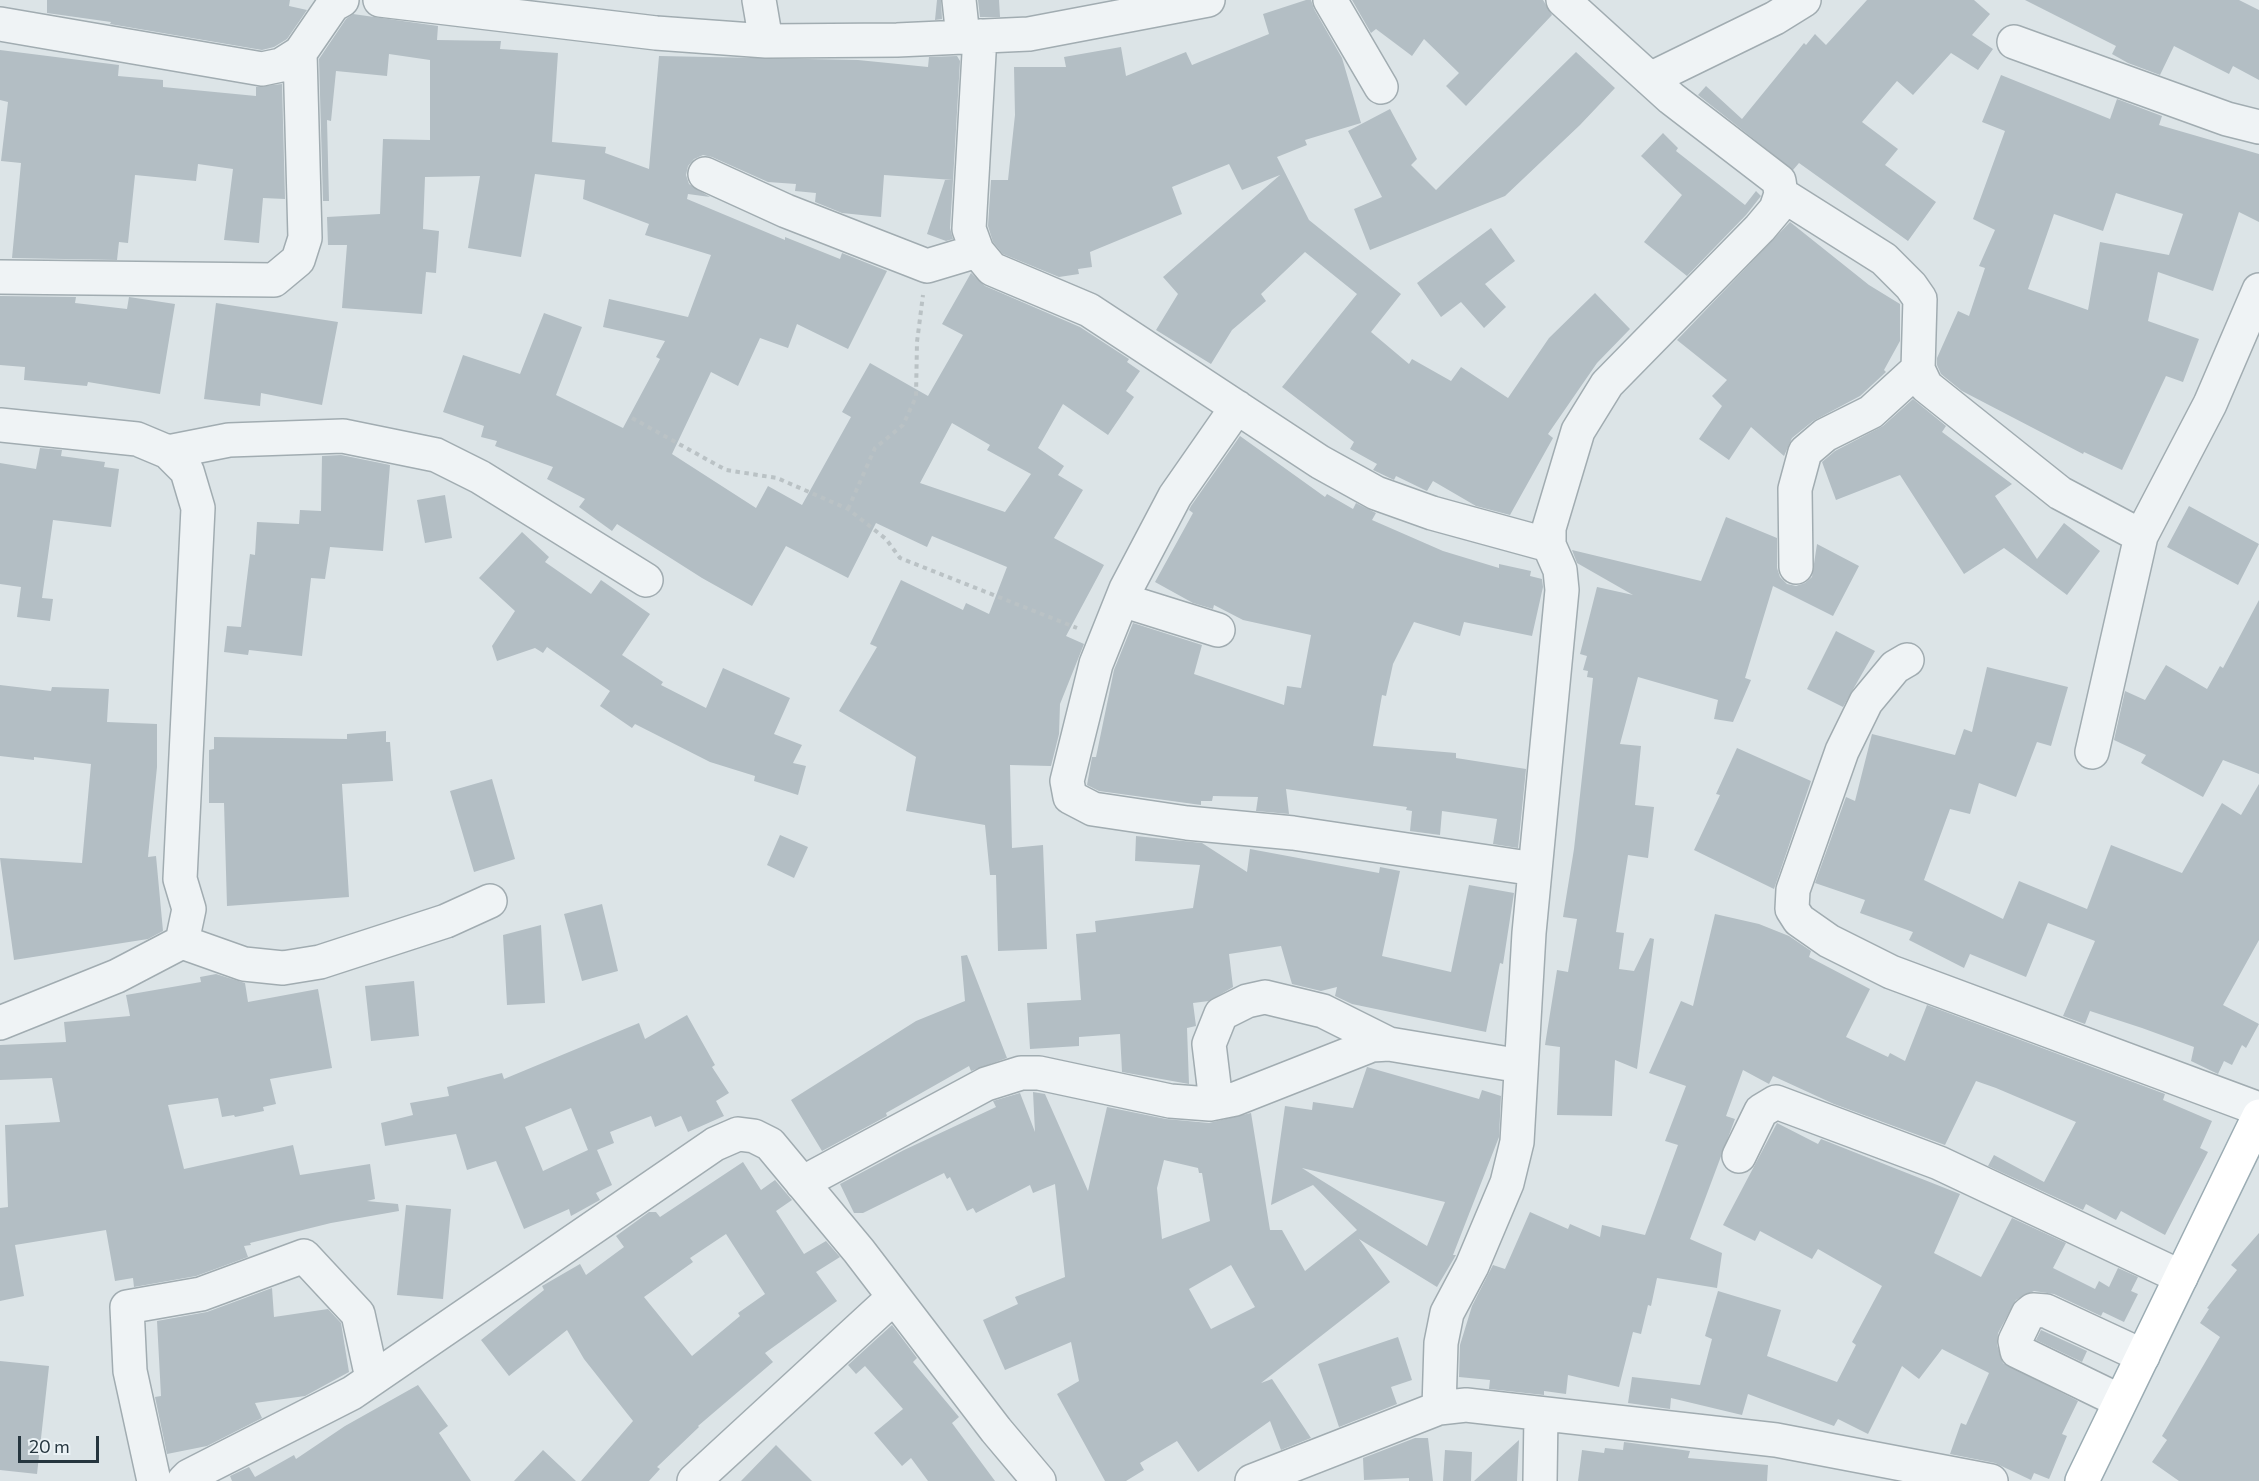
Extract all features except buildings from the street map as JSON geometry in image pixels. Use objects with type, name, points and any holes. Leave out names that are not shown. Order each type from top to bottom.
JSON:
[{"type":"main road","points":[[2082,1481],[2259,1116]]},
{"type":"street","points":[[380,0],[656,33],[766,41],[1029,34],[1189,2]]},
{"type":"street","points":[[759,0],[766,41]]},
{"type":"street","points":[[959,0],[972,36],[969,230],[977,251],[992,269],[1089,310],[1320,462],[1376,493],[1432,513],[1549,544]]},
{"type":"street","points":[[1330,0],[1381,87]]},
{"type":"street","points":[[1439,1408],[1441,1343],[1447,1313],[1472,1266],[1507,1183],[1517,1142],[1534,869],[1562,590],[1560,570],[1549,544],[1549,528],[1578,431],[1607,384],[1760,228],[1776,209],[1780,194],[1779,181],[1671,98],[1563,0]]},
{"type":"street","points":[[1650,79],[1775,18],[1804,0]]},
{"type":"street","points":[[0,24],[262,69],[281,65],[300,53],[330,5]]},
{"type":"street","points":[[2014,42],[2227,118],[2259,127]]},
{"type":"street","points":[[0,277],[274,280],[298,260],[305,238],[300,53]]},
{"type":"street","points":[[705,174],[786,211],[927,266],[977,251]]},
{"type":"street","points":[[1780,194],[1884,260],[1911,286],[1920,299],[1918,369],[1926,386],[2061,493],[2141,536]]},
{"type":"street","points":[[2092,752],[2141,536],[2210,404],[2259,290]]},
{"type":"street","points":[[1796,567],[1795,489],[1805,452],[1825,435],[1871,412],[1918,369]]},
{"type":"street","points":[[1237,407],[1175,496],[1122,600],[1096,664],[1067,782],[1070,797],[1079,804],[1093,809],[1187,823],[1293,833],[1534,869]]},
{"type":"street","points":[[0,425],[137,439],[168,452],[187,471],[198,508],[180,879],[189,909],[182,942]]},
{"type":"street","points":[[168,452],[229,440],[343,436],[436,455],[480,477],[646,580]]},
{"type":"street","points":[[1122,600],[1218,630]]},
{"type":"street","points":[[1907,660],[1894,667],[1866,702],[1842,751],[1792,890],[1792,909],[1799,920],[1828,941],[1890,972],[2259,1109]]},
{"type":"street","points":[[0,1023],[117,976],[182,942],[244,964],[283,968],[320,962],[446,921],[490,901]]},
{"type":"street","points":[[1216,1102],[1209,1044],[1221,1014],[1247,1000],[1265,997],[1323,1011],[1389,1044]]},
{"type":"street","points":[[802,1183],[986,1084],[1021,1073],[1039,1073],[1170,1101],[1216,1102],[1235,1099],[1372,1045],[1389,1044],[1521,1066]]},
{"type":"street","points":[[1739,1156],[1761,1110],[1776,1102],[1939,1163],[2181,1277]]},
{"type":"street","points":[[184,1481],[189,1476],[352,1393],[715,1144],[738,1134],[754,1136],[770,1144],[1039,1481]]},
{"type":"street","points":[[154,1481],[130,1371],[127,1307],[201,1294],[304,1257],[358,1314],[372,1378]]},
{"type":"street","points":[[694,1481],[894,1297]]},
{"type":"street","points":[[2120,1401],[2022,1355],[2015,1346],[2028,1314],[2039,1309],[2143,1356]]},
{"type":"street","points":[[2088,1386],[2110,1341]]},
{"type":"street","points":[[1252,1481],[1439,1408],[1466,1405],[1776,1440],[1990,1481]]},
{"type":"street","points":[[1540,1481],[1541,1414]]},
{"type":"path","points":[[848,509],[874,448],[903,425],[916,398],[917,342],[927,266]]},
{"type":"path","points":[[632,418],[726,470],[777,478],[848,509],[886,539],[900,558],[1106,639]]}]
